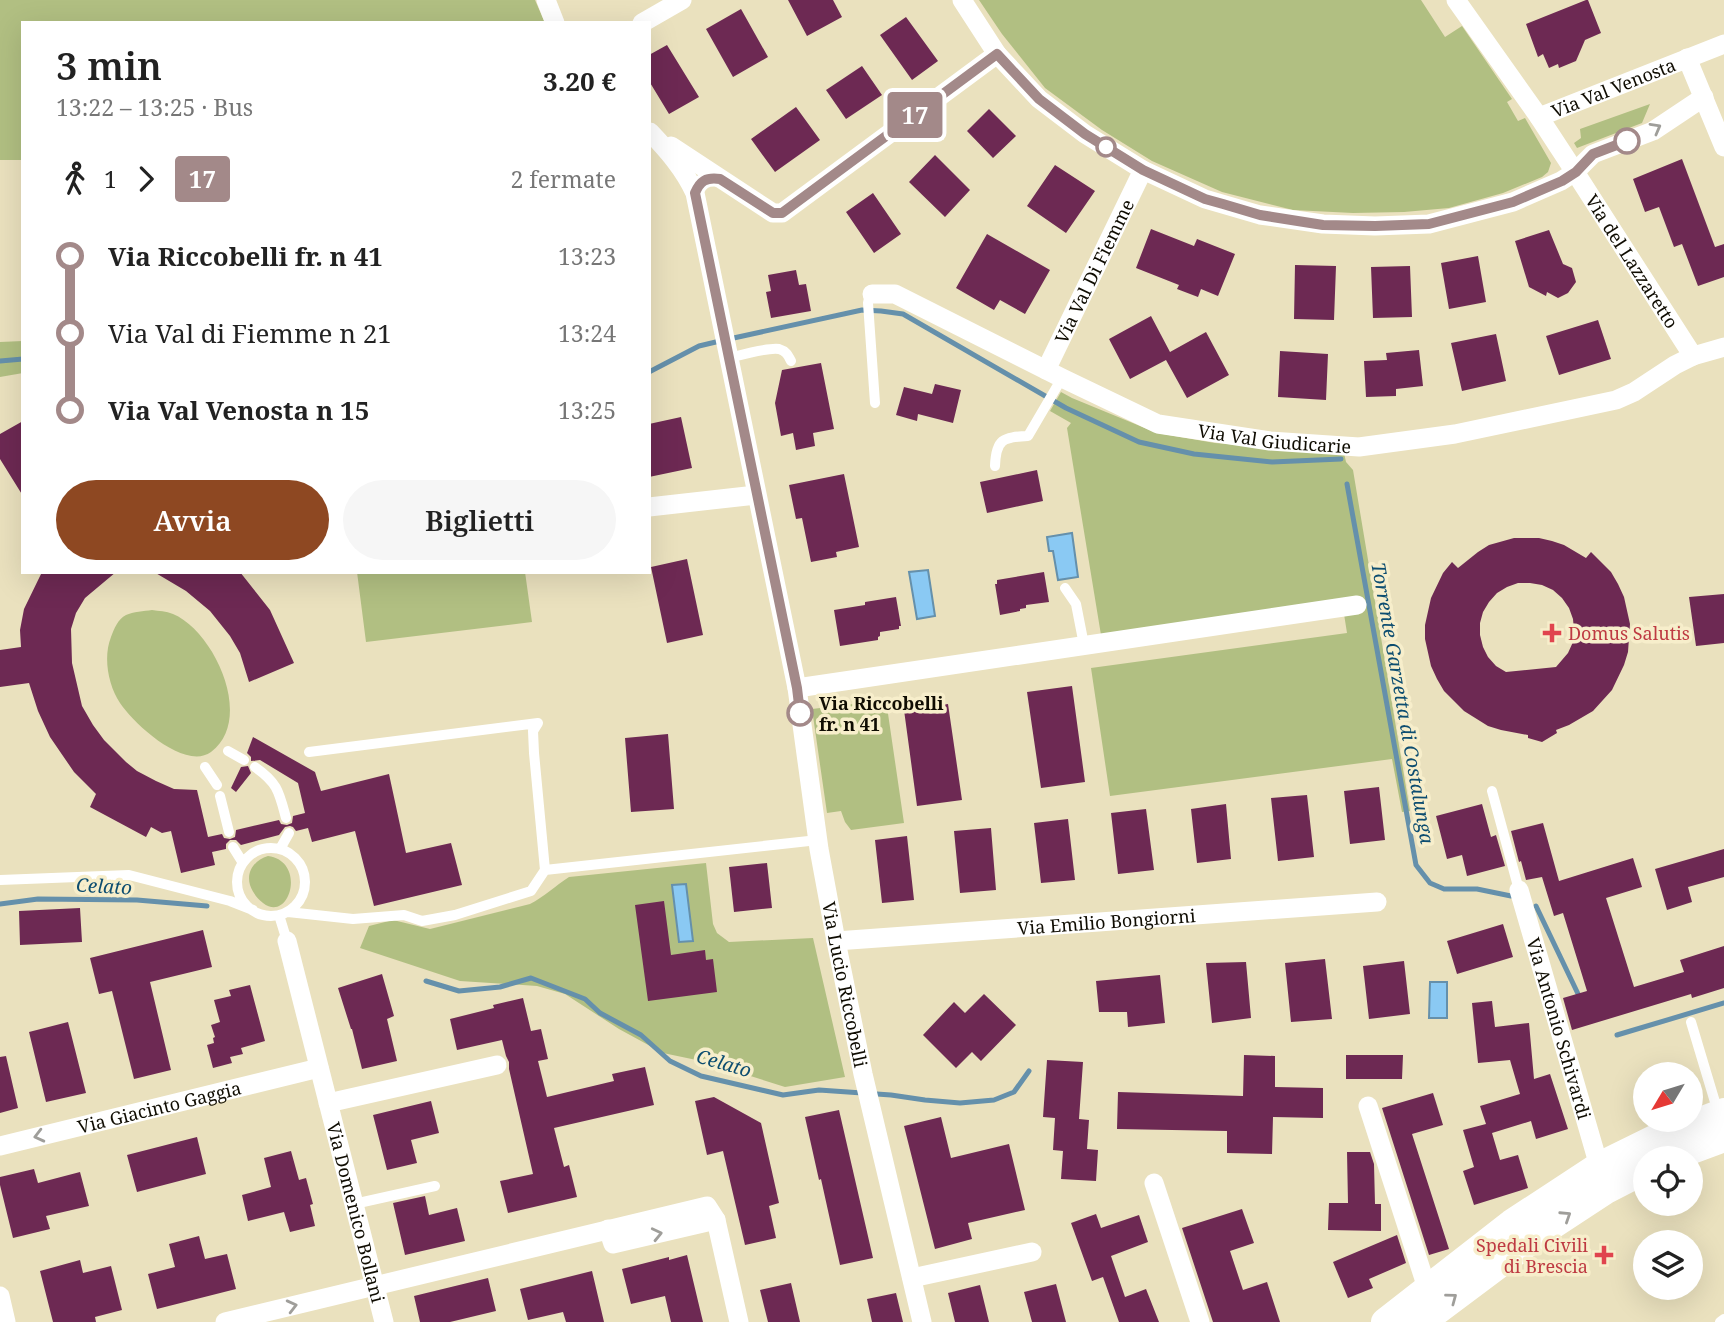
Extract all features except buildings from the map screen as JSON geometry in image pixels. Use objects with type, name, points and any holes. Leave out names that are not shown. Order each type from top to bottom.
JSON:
[{"type":"street","points":[[546,0],[554,21]]},
{"type":"street","points":[[645,21],[682,0]]},
{"type":"street","points":[[962,0],[997,54],[1039,99],[1085,134],[1143,170],[1205,199],[1260,215],[1323,225],[1429,224],[1513,202],[1562,181],[1576,172],[1593,154],[1653,131],[1704,97]]},
{"type":"street","name":"Via del Lazzaretto","points":[[1456,0],[1576,172],[1693,356]]},
{"type":"street","name":"Via Val Venosta","points":[[1539,117],[1724,44]]},
{"type":"street","points":[[653,138],[773,213],[782,213],[997,54]]},
{"type":"street","name":"Via Val Venosta","points":[[1687,58],[1724,147]]},
{"type":"street","name":"Via Lucio Riccobelli","points":[[653,138],[685,173],[695,193],[797,688],[818,839],[836,942],[863,1074],[922,1322]]},
{"type":"street","name":"Via Val Di Fiemme","points":[[1055,379],[1143,170]]},
{"type":"street","points":[[695,193],[704,180],[720,179]]},
{"type":"street","name":"Via Val Giudicarie","points":[[870,299],[895,294],[1055,379],[1158,424],[1270,441],[1359,447],[1454,434],[1616,400],[1693,356]]},
{"type":"street","points":[[1693,356],[1724,347]]},
{"type":"street","points":[[651,508],[756,495]]},
{"type":"street","points":[[797,688],[1357,605]]},
{"type":"street","name":"Via Antonio Schivardi","points":[[1519,890],[1599,1166]]},
{"type":"street","name":"Via Emilio Bongiorni","points":[[836,942],[1377,902]]},
{"type":"street","name":"Via Domenico Bollani","points":[[287,941],[384,1322]]},
{"type":"street","name":"Via Domenico Bollani","points":[[328,1103],[497,1065]]},
{"type":"street","name":"Via Giacinto Gaggia","points":[[0,1146],[320,1068]]},
{"type":"street","points":[[1368,1106],[1427,1288]]},
{"type":"street","points":[[1384,1322],[1519,1217],[1599,1166],[1658,1137],[1722,1121]]},
{"type":"street","points":[[1687,1146],[1722,1121]]},
{"type":"street","points":[[1422,1322],[1545,1230],[1606,1190],[1633,1176]]},
{"type":"street","points":[[1154,1183],[1200,1322]]},
{"type":"street","points":[[225,1322],[707,1206],[716,1220],[739,1322]]},
{"type":"street","points":[[912,1278],[1032,1252]]},
{"type":"street","points":[[0,1296],[6,1322]]},
{"type":"lane","points":[[870,299],[868,318],[875,403]]},
{"type":"lane","points":[[726,346],[780,349],[787,353],[791,361]]},
{"type":"lane","points":[[996,467],[996,451],[1002,443],[1009,437],[1028,436],[1045,408],[1055,379]]},
{"type":"lane","points":[[1065,588],[1076,604],[1084,645]]},
{"type":"lane","points":[[0,880],[129,875],[230,901],[265,915],[354,919],[404,915],[422,921],[454,915],[531,891],[545,870],[534,753],[533,731],[538,723],[309,752]]},
{"type":"lane","points":[[228,751],[244,760]]},
{"type":"lane","points":[[256,766],[269,777],[278,790],[286,818]]},
{"type":"lane","points":[[205,767],[219,790],[229,832]]},
{"type":"lane","points":[[1492,791],[1519,890]]},
{"type":"lane","points":[[280,849],[289,833]]},
{"type":"lane","points":[[545,870],[818,839]]},
{"type":"lane","points":[[233,847],[243,863]]},
{"type":"lane","points":[[253,910],[245,903],[237,884],[243,863],[253,853],[266,848],[280,849],[292,855],[301,865],[305,877],[304,891],[298,903],[283,914]]},
{"type":"lane","points":[[283,914],[287,941]]},
{"type":"lane","points":[[1691,1022],[1722,1121]]},
{"type":"lane","points":[[354,1204],[435,1186]]},
{"type":"green space","points":[[0,0],[535,0],[544,21],[21,21],[21,160],[0,160]]},
{"type":"green space","points":[[979,0],[1421,0],[1445,37],[1462,26],[1512,99],[1507,102],[1518,121],[1525,118],[1551,163],[1548,172],[1542,177],[1503,193],[1449,208],[1404,212],[1293,210],[1222,192],[1152,161],[1102,130],[1045,88]]},
{"type":"green space","points":[[1650,104],[1642,123],[1577,148],[1574,143],[1581,138],[1580,129]]},
{"type":"green space","points":[[21,341],[21,373],[0,377],[0,342]]},
{"type":"green space","points":[[1061,392],[1157,433],[1215,443],[1344,453],[1346,462],[1353,470],[1410,811],[1402,812],[1392,759],[1110,796],[1091,668],[1347,633],[1344,614],[1101,635],[1067,428],[1071,423],[1050,411]]},
{"type":"green space","points":[[357,574],[525,574],[532,622],[366,642]]},
{"type":"green space","points":[[152,610],[170,613],[188,623],[215,656],[224,677],[229,698],[229,719],[224,737],[211,752],[200,756],[188,755],[161,742],[136,722],[120,703],[112,688],[107,653],[115,628],[126,615]]},
{"type":"green space","points":[[886,700],[904,823],[851,830],[841,811],[827,813],[812,709]]},
{"type":"green space","points":[[268,856],[280,860],[291,879],[287,899],[281,905],[273,907],[257,897],[249,880],[253,867]]},
{"type":"green space","points":[[706,863],[713,924],[717,933],[729,942],[813,938],[845,1077],[785,1087],[706,1062],[663,1053],[619,1029],[565,994],[537,986],[460,981],[360,948],[369,926],[393,920],[430,929],[530,904],[569,877]]},
{"type":"water","points":[[1072,533],[1078,577],[1058,580],[1053,551],[1049,551],[1047,537]]},
{"type":"water","points":[[928,570],[935,616],[917,619],[909,572]]},
{"type":"water","points":[[686,884],[693,941],[679,942],[672,885]]},
{"type":"water","points":[[1430,982],[1447,982],[1447,1018],[1429,1018]]},
{"type":"waterway","name":"Torrente Garzetta di Costalunga","points":[[729,339],[862,310],[903,314],[1066,408],[1139,442],[1194,454],[1272,462],[1341,459]]},
{"type":"waterway","name":"Torrente Garzetta di Costalunga","points":[[651,371],[699,346],[720,341]]},
{"type":"waterway","name":"Torrente Garzetta di Costalunga","points":[[0,361],[21,359]]},
{"type":"waterway","name":"Torrente Garzetta di Costalunga","points":[[1347,484],[1416,865],[1430,883],[1444,889],[1477,889],[1511,896]]},
{"type":"waterway","name":"Celato","points":[[0,904],[38,899],[137,900],[207,906]]},
{"type":"waterway","name":"Torrente Garzetta di Costalunga","points":[[1536,906],[1580,998]]},
{"type":"waterway","name":"Celato","points":[[426,981],[459,991],[500,987],[531,978],[585,999],[600,1013],[641,1035],[670,1061],[701,1076],[783,1095],[819,1090],[960,1103],[994,1100],[1014,1092],[1029,1071]]},
{"type":"waterway","points":[[1617,1035],[1724,1003]]},
{"type":"bus line","name":"17","points":[[800,713],[695,193],[704,180],[720,179],[773,213],[782,213],[997,54],[1039,99],[1085,134],[1143,170],[1205,199],[1260,215],[1323,225],[1429,224],[1513,202],[1562,181],[1576,172],[1593,154],[1627,141]]},
{"type":"place","name":"Domus Salutis","points":[[1552,633]]},
{"type":"place","name":"Via Riccobelli fr. n 41","points":[[800,713]]},
{"type":"place","name":"Spedali Civili di Brescia","points":[[1604,1255]]}]
